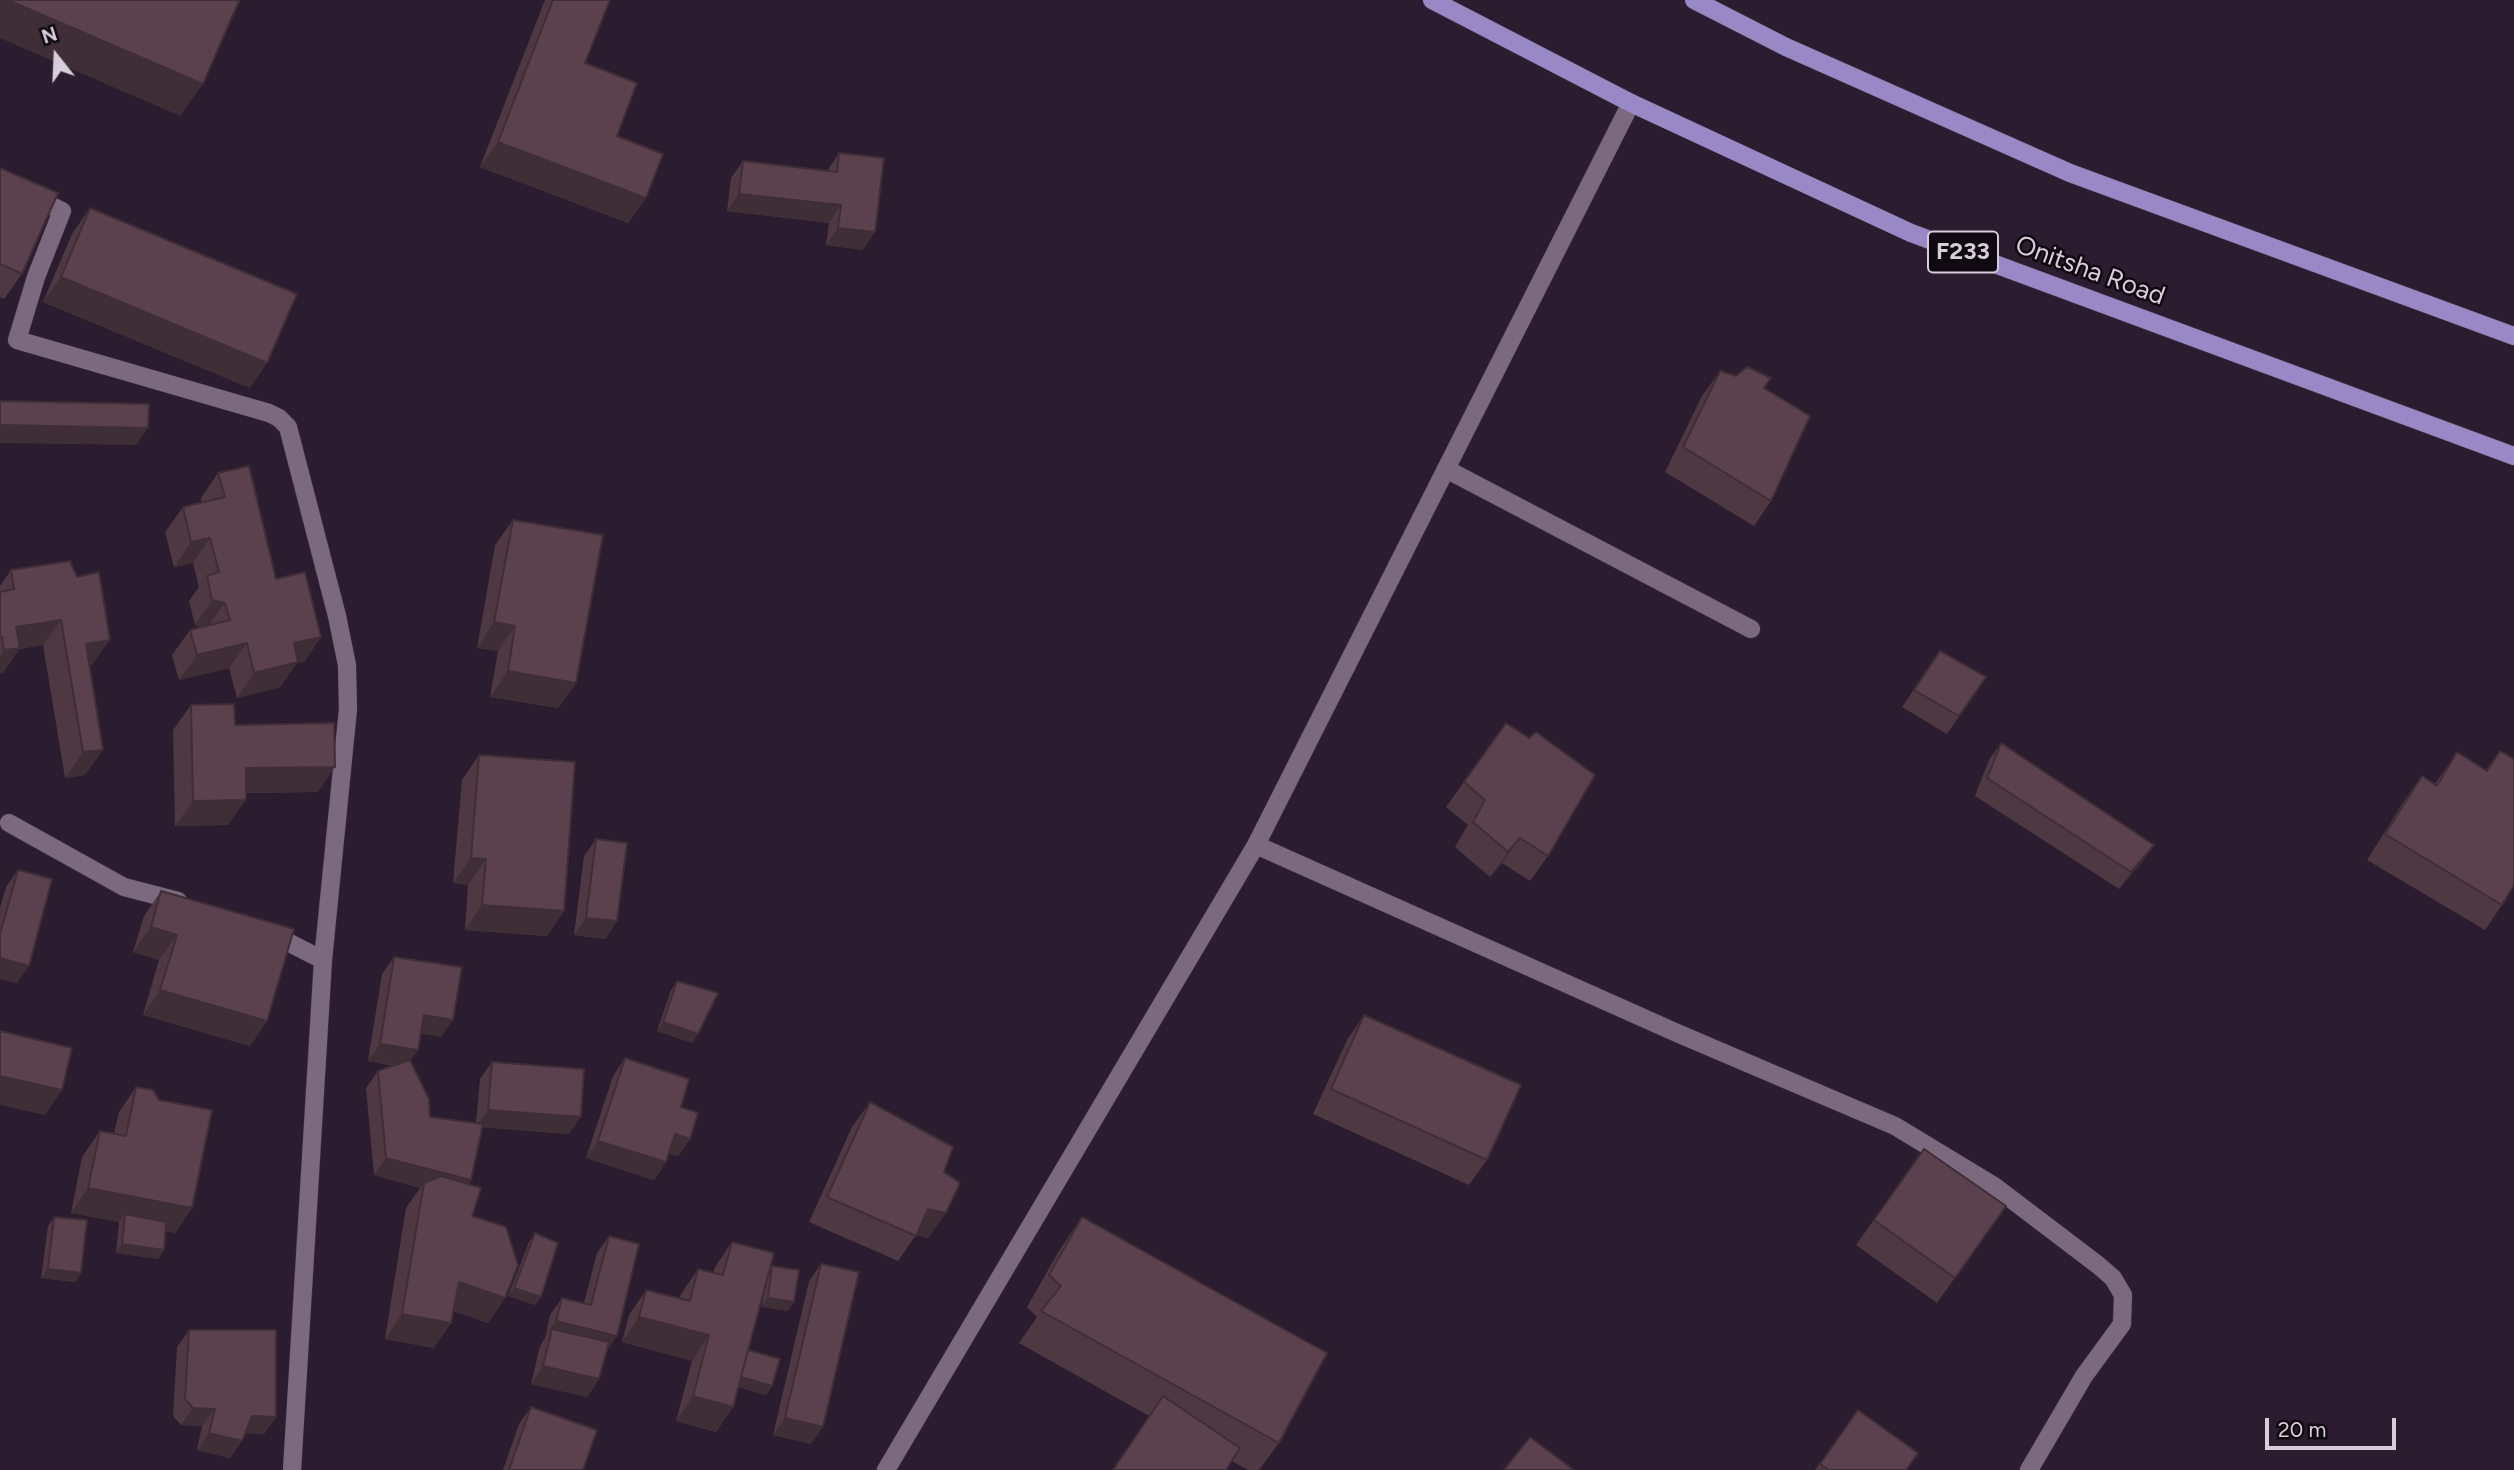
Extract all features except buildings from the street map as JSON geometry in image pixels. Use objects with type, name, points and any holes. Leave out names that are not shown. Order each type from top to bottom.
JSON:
[{"type":"main road","name":"Onitsha Road","points":[[1432,0],[1631,103],[1911,233],[2514,456]]},
{"type":"main road","points":[[1694,0],[1786,47],[2070,173],[2514,336]]},
{"type":"street","points":[[886,1470],[1256,845],[1631,103]]},
{"type":"street","points":[[0,181],[62,211],[9,338],[279,418],[288,427],[337,616],[347,665],[348,709],[323,960],[292,1470]]},
{"type":"street","points":[[1446,468],[1751,629]]},
{"type":"street","points":[[9,822],[124,887],[191,904]]},
{"type":"street","points":[[1256,845],[1677,1033],[1895,1126],[1994,1186],[2098,1265],[2113,1278],[2123,1295],[2122,1324],[2084,1377],[2029,1470]]},
{"type":"street","points":[[254,926],[323,960]]}]
